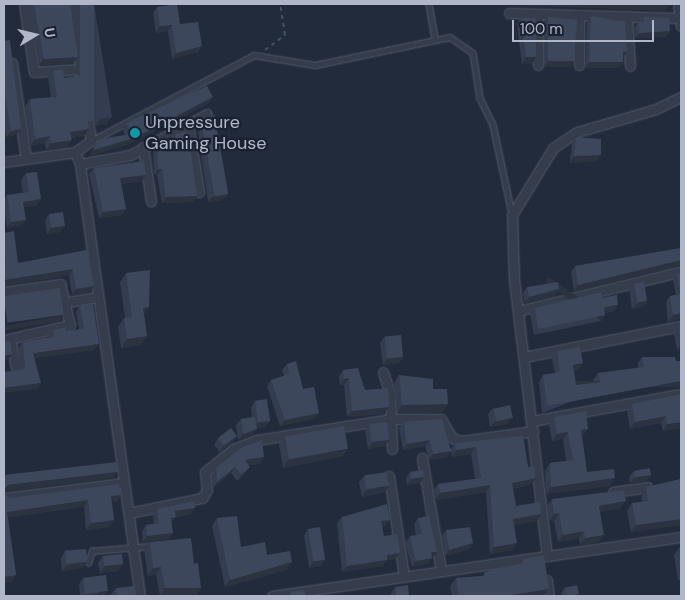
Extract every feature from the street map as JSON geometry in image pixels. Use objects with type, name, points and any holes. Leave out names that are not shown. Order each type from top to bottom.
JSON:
[{"type":"street","points":[[24,4],[34,72],[80,69]]},
{"type":"street","points":[[4,162],[75,152],[91,141],[71,4]]},
{"type":"street","points":[[509,13],[627,16],[681,22],[678,4]]},
{"type":"street","points":[[538,14],[538,65]]},
{"type":"street","points":[[579,15],[579,65]]},
{"type":"street","points":[[627,16],[630,66]]},
{"type":"street","points":[[12,63],[26,159]]},
{"type":"street","points":[[548,596],[541,501],[518,311],[512,215],[553,148],[577,132],[656,109],[681,97]]},
{"type":"street","points":[[80,164],[125,157],[207,114]]},
{"type":"street","points":[[188,124],[199,192]]},
{"type":"street","points":[[143,147],[151,201]]},
{"type":"street","points":[[75,152],[80,164],[140,596]]},
{"type":"street","points":[[518,311],[679,272]]},
{"type":"street","points":[[4,292],[60,284],[66,302],[68,327],[7,339],[16,368]]},
{"type":"street","points":[[66,302],[98,297]]},
{"type":"street","points":[[524,357],[681,326]]},
{"type":"street","points":[[383,372],[391,419],[392,450]]},
{"type":"street","points":[[532,421],[681,394]]},
{"type":"street","points":[[129,513],[202,498],[207,490],[205,472],[243,443],[391,419],[442,419],[452,438],[462,441],[533,431]]},
{"type":"street","points":[[422,458],[441,570]]},
{"type":"street","points":[[389,476],[404,576]]},
{"type":"street","points":[[4,498],[124,483]]},
{"type":"street","points":[[599,494],[648,487]]},
{"type":"street","points":[[541,501],[550,500]]},
{"type":"street","points":[[272,596],[441,570],[681,537]]},
{"type":"lane","points":[[429,4],[435,38]]},
{"type":"lane","points":[[91,141],[248,57],[262,55],[316,65],[435,38],[450,37],[473,53],[512,215]]},
{"type":"lane","points":[[88,562],[92,551],[134,549],[163,545]]},
{"type":"path","points":[[262,55],[286,35],[280,4]]},
{"type":"building","points":[[34,4],[70,4],[78,57],[44,59]]},
{"type":"building","points":[[80,4],[94,4],[94,121],[80,121]]},
{"type":"building","points":[[177,4],[180,24],[198,22],[202,46],[176,53],[172,25],[160,26],[157,7]]},
{"type":"building","points":[[635,4],[669,4],[669,5]]},
{"type":"building","points":[[591,16],[625,22],[627,52],[623,52],[623,62],[589,62]]},
{"type":"building","points":[[548,17],[577,20],[574,61],[548,61]]},
{"type":"building","points":[[644,17],[669,18],[670,31],[639,33],[638,22],[644,22]]},
{"type":"building","points":[[521,18],[536,18],[536,57],[526,57]]},
{"type":"building","points":[[10,40],[21,129],[11,131],[4,94],[4,41]]},
{"type":"building","points":[[53,70],[63,70],[64,78],[81,75],[89,129],[70,132],[72,140],[51,143],[50,136],[35,139],[30,99],[57,97]]},
{"type":"building","points":[[207,86],[213,97],[134,138],[93,150],[100,139],[132,134],[126,123]]},
{"type":"building","points":[[215,115],[217,124],[207,125],[206,120]]},
{"type":"building","points":[[216,124],[228,194],[215,196],[202,126]]},
{"type":"building","points":[[188,132],[197,196],[166,197],[162,169],[158,169],[157,144],[176,142],[175,134]]},
{"type":"building","points":[[576,137],[601,139],[601,155],[574,156]]},
{"type":"building","points":[[144,161],[146,175],[120,178],[126,209],[103,212],[94,168]]},
{"type":"building","points":[[37,172],[41,199],[23,202],[26,220],[11,222],[7,195],[29,192],[26,173]]},
{"type":"building","points":[[63,212],[65,226],[51,228],[49,214]]},
{"type":"building","points":[[14,231],[18,263],[87,250],[94,286],[76,289],[73,269],[4,280],[4,265],[6,265],[4,233]]},
{"type":"building","points":[[681,248],[681,260],[578,285],[575,266]]},
{"type":"building","points":[[150,270],[149,307],[143,308],[147,336],[127,339],[124,318],[132,317],[126,273]]},
{"type":"building","points":[[681,273],[681,294],[677,274]]},
{"type":"building","points":[[558,282],[559,289],[529,297],[527,287]]},
{"type":"building","points":[[644,282],[647,301],[637,302],[634,284]]},
{"type":"building","points":[[60,288],[64,315],[7,323],[4,296]]},
{"type":"building","points":[[601,292],[602,298],[617,295],[618,305],[604,307],[605,315],[538,329],[535,308]]},
{"type":"building","points":[[681,294],[681,313],[673,315],[670,296]]},
{"type":"building","points":[[93,304],[99,344],[33,353],[41,383],[4,388],[4,372],[25,369],[23,342],[54,337],[53,330],[66,327],[66,331],[84,329],[80,305]]},
{"type":"building","points":[[679,327],[681,327],[681,343]]},
{"type":"building","points":[[401,335],[403,357],[387,358],[385,336]]},
{"type":"building","points":[[10,341],[12,354],[4,356],[4,342]]},
{"type":"building","points":[[580,347],[583,363],[573,365],[576,385],[600,382],[598,373],[644,367],[642,357],[675,357],[676,361],[681,361],[681,381],[547,406],[543,375],[560,372],[557,351]]},
{"type":"building","points":[[296,361],[303,389],[314,387],[319,413],[285,420],[271,380],[289,374],[287,364]]},
{"type":"building","points":[[358,368],[365,390],[388,388],[389,407],[352,411],[349,378],[344,379],[343,370]]},
{"type":"building","points":[[399,375],[433,379],[433,389],[447,389],[448,404],[402,405]]},
{"type":"building","points":[[681,394],[681,422],[667,424],[666,416],[635,422],[632,404]]},
{"type":"building","points":[[267,399],[270,421],[258,422],[255,401]]},
{"type":"building","points":[[510,405],[513,418],[496,421],[493,409]]},
{"type":"building","points":[[586,411],[588,429],[581,430],[587,472],[614,469],[615,478],[551,487],[550,463],[573,460],[568,432],[557,434],[554,417]]},
{"type":"building","points":[[255,417],[257,429],[243,434],[241,419]]},
{"type":"building","points":[[442,419],[451,451],[433,454],[430,440],[407,444],[404,422]]},
{"type":"building","points":[[387,422],[389,440],[371,442],[369,424]]},
{"type":"building","points":[[344,426],[348,449],[289,459],[285,436]]},
{"type":"building","points":[[231,428],[237,436],[224,446],[218,438]]},
{"type":"building","points":[[523,436],[528,467],[534,466],[536,478],[512,483],[516,506],[540,502],[541,514],[513,519],[517,543],[494,547],[490,485],[440,493],[438,484],[481,478],[476,447],[456,450],[455,443]]},
{"type":"building","points":[[262,440],[264,457],[245,460],[250,467],[242,474],[235,467],[217,482],[216,468],[241,448]]},
{"type":"building","points":[[117,462],[118,472],[8,485],[4,490],[4,475]]},
{"type":"building","points":[[650,468],[651,475],[635,477],[634,471]]},
{"type":"building","points":[[423,470],[424,477],[411,479],[410,472]]},
{"type":"building","points":[[387,472],[389,486],[366,489],[364,475]]},
{"type":"building","points":[[681,479],[681,519],[636,525],[632,503],[648,501],[646,487]]},
{"type":"building","points":[[119,484],[121,495],[111,496],[114,520],[91,523],[88,500],[7,512],[16,575],[4,577],[4,493],[9,498]]},
{"type":"building","points":[[624,490],[626,501],[599,506],[604,535],[585,538],[584,531],[563,535],[559,513],[554,514],[552,499]]},
{"type":"building","points":[[194,501],[195,508],[175,511],[176,517],[171,518],[173,533],[147,536],[146,525],[159,523],[157,509]]},
{"type":"building","points":[[387,504],[390,520],[381,521],[384,536],[397,534],[400,553],[387,555],[387,560],[347,566],[342,517]]},
{"type":"building","points":[[237,516],[241,547],[265,542],[267,555],[290,551],[292,562],[230,580],[217,518]]},
{"type":"building","points":[[429,516],[437,552],[431,552],[432,558],[416,561],[410,536],[422,534],[418,518]]},
{"type":"building","points":[[320,527],[325,560],[313,561],[308,529]]},
{"type":"building","points":[[470,527],[473,543],[449,550],[446,530]]},
{"type":"building","points":[[191,538],[194,564],[198,563],[201,588],[165,588],[161,567],[153,568],[150,542]]},
{"type":"building","points":[[86,549],[87,562],[66,563],[65,550]]},
{"type":"building","points":[[122,554],[123,564],[104,566],[103,556]]},
{"type":"building","points":[[544,555],[549,589],[511,596],[459,596],[456,578],[485,576],[485,572],[523,563],[523,559]]},
{"type":"building","points":[[106,575],[108,591],[85,594],[83,578]]},
{"type":"building","points":[[408,585],[409,596],[396,596],[395,587]]},
{"type":"building","points":[[577,585],[579,594],[567,596],[565,588]]},
{"type":"building","points":[[134,586],[135,596],[117,596],[116,588]]},
{"type":"building","points":[[304,590],[306,596],[291,596],[291,592]]},
{"type":"place","name":"Unpressure Gaming House","points":[[135,133]]}]
